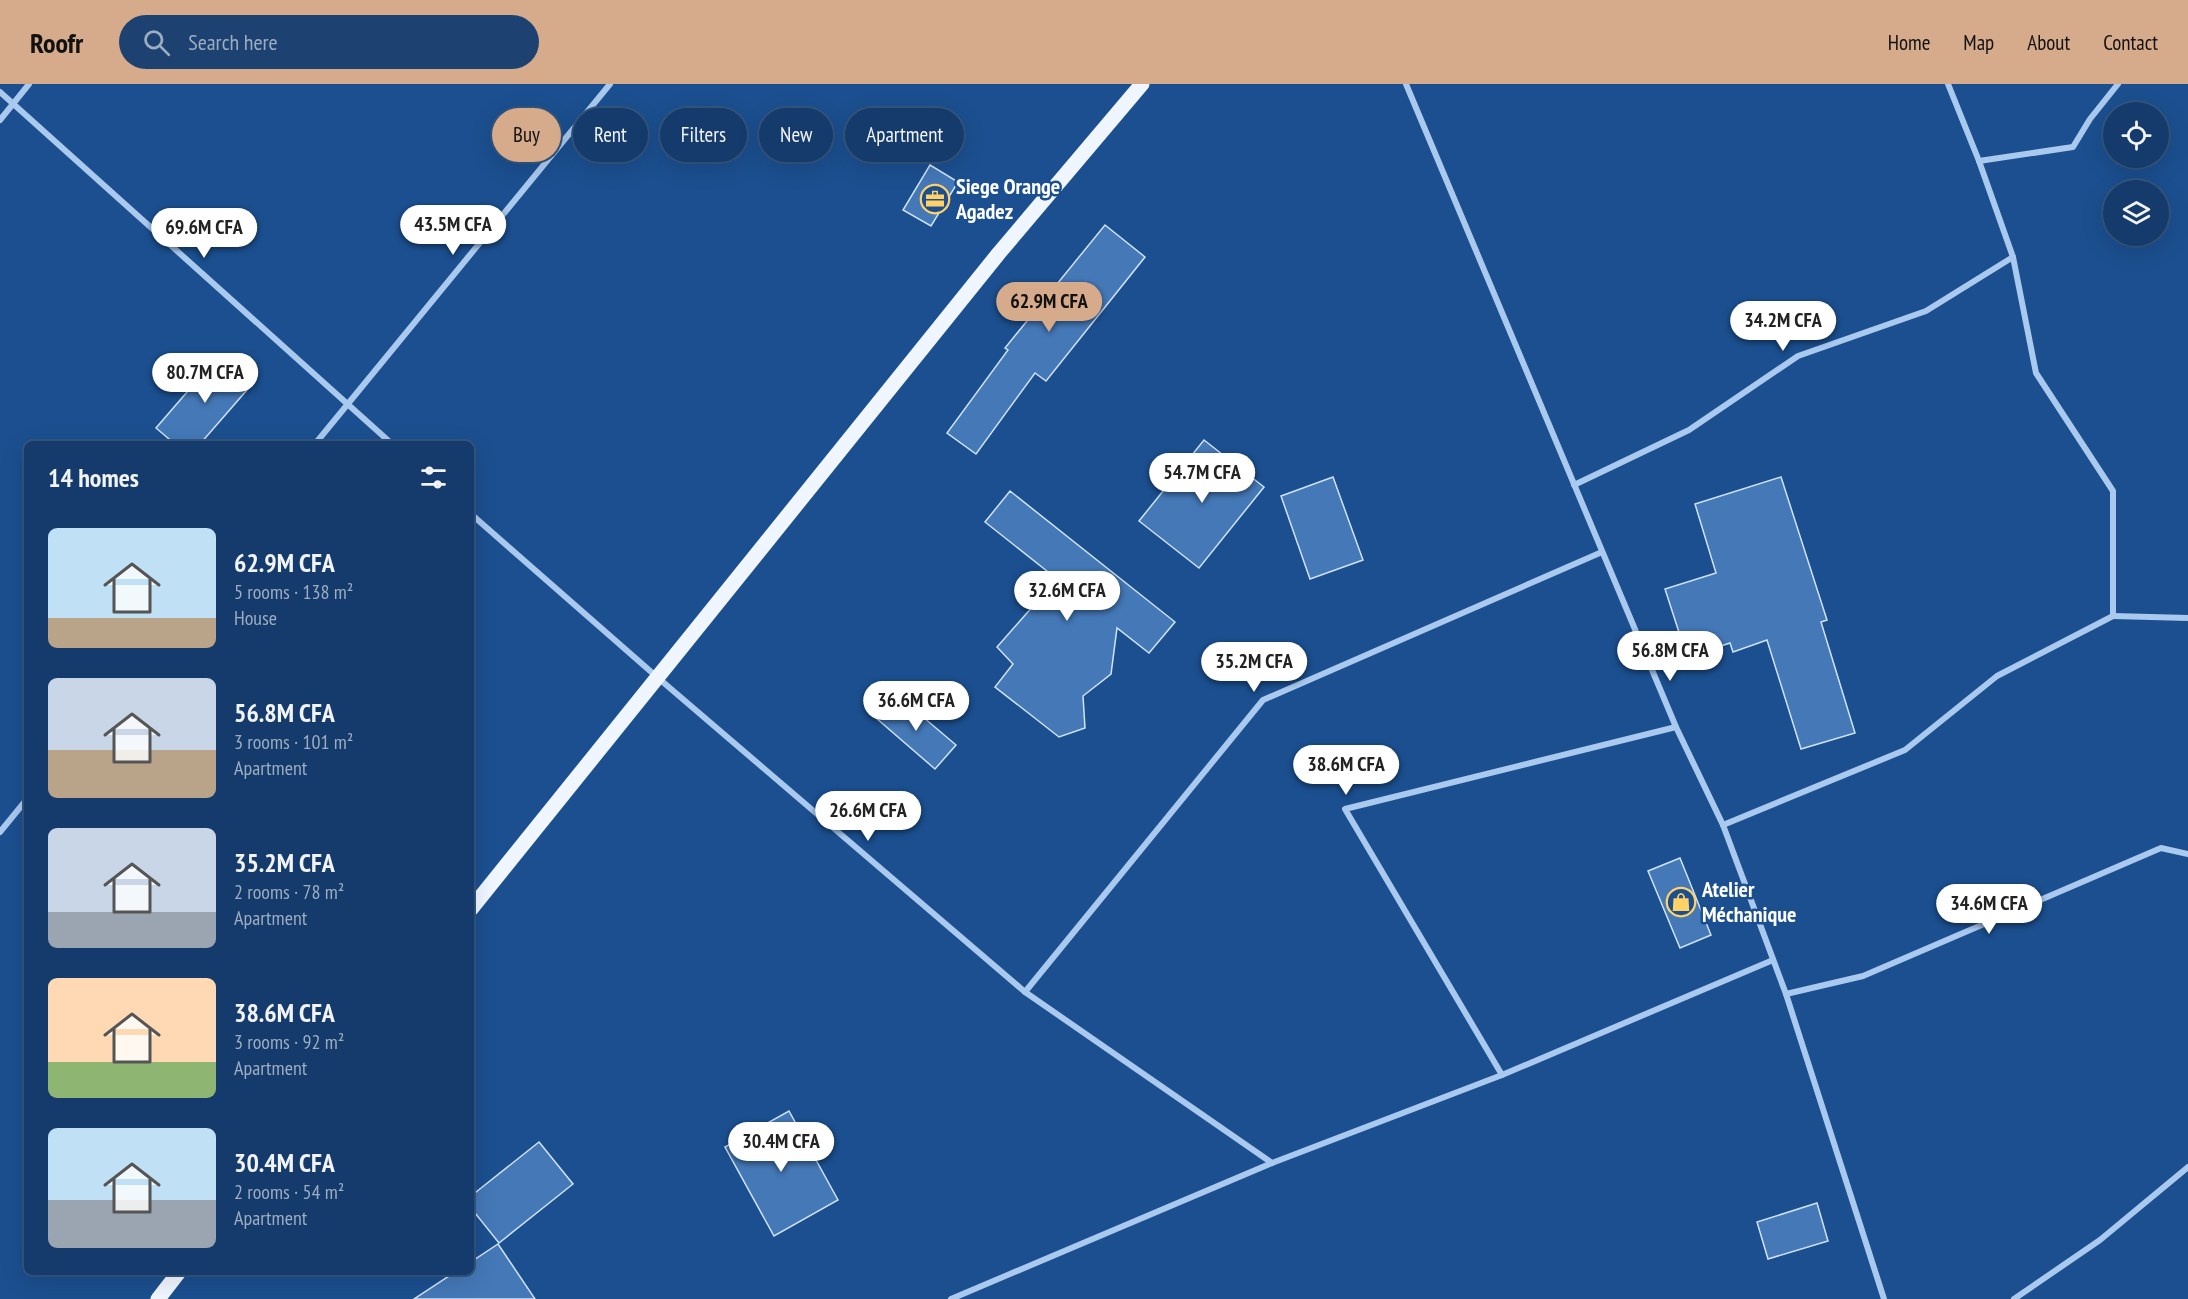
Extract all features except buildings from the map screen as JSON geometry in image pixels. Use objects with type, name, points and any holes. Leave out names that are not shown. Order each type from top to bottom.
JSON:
[{"type":"main road","points":[[474,905],[991,262],[1142,84]]},
{"type":"main road","points":[[158,1299],[177,1275]]},
{"type":"street","points":[[0,120],[29,84]]},
{"type":"street","points":[[317,441],[610,84]]},
{"type":"street","points":[[1406,84],[1676,727],[1723,825],[1786,994],[1884,1299]]},
{"type":"street","points":[[1947,84],[1979,161],[2013,257],[2036,374],[2113,491],[2113,616]]},
{"type":"street","points":[[1979,161],[2073,147],[2090,119],[2118,84]]},
{"type":"street","points":[[0,92],[389,441]]},
{"type":"street","points":[[1574,485],[1689,430],[1798,356],[1926,311],[2013,257]]},
{"type":"street","points":[[474,517],[657,677],[1025,992],[1272,1163]]},
{"type":"street","points":[[1025,992],[1263,700],[1602,552]]},
{"type":"street","points":[[1723,825],[1905,750],[1997,676],[2113,616],[2188,618]]},
{"type":"street","points":[[1502,1075],[1345,809],[1676,727]]},
{"type":"street","points":[[0,832],[24,803]]},
{"type":"street","points":[[1786,994],[1863,976],[2161,848],[2188,854]]},
{"type":"street","points":[[951,1299],[1272,1163],[1502,1075],[1773,960]]},
{"type":"street","points":[[2014,1299],[2100,1240],[2188,1167]]},
{"type":"place","name":"Siege Orange Agadez","points":[[935,199]]},
{"type":"place","name":"Atelier Méchanique","points":[[1681,902]]}]
